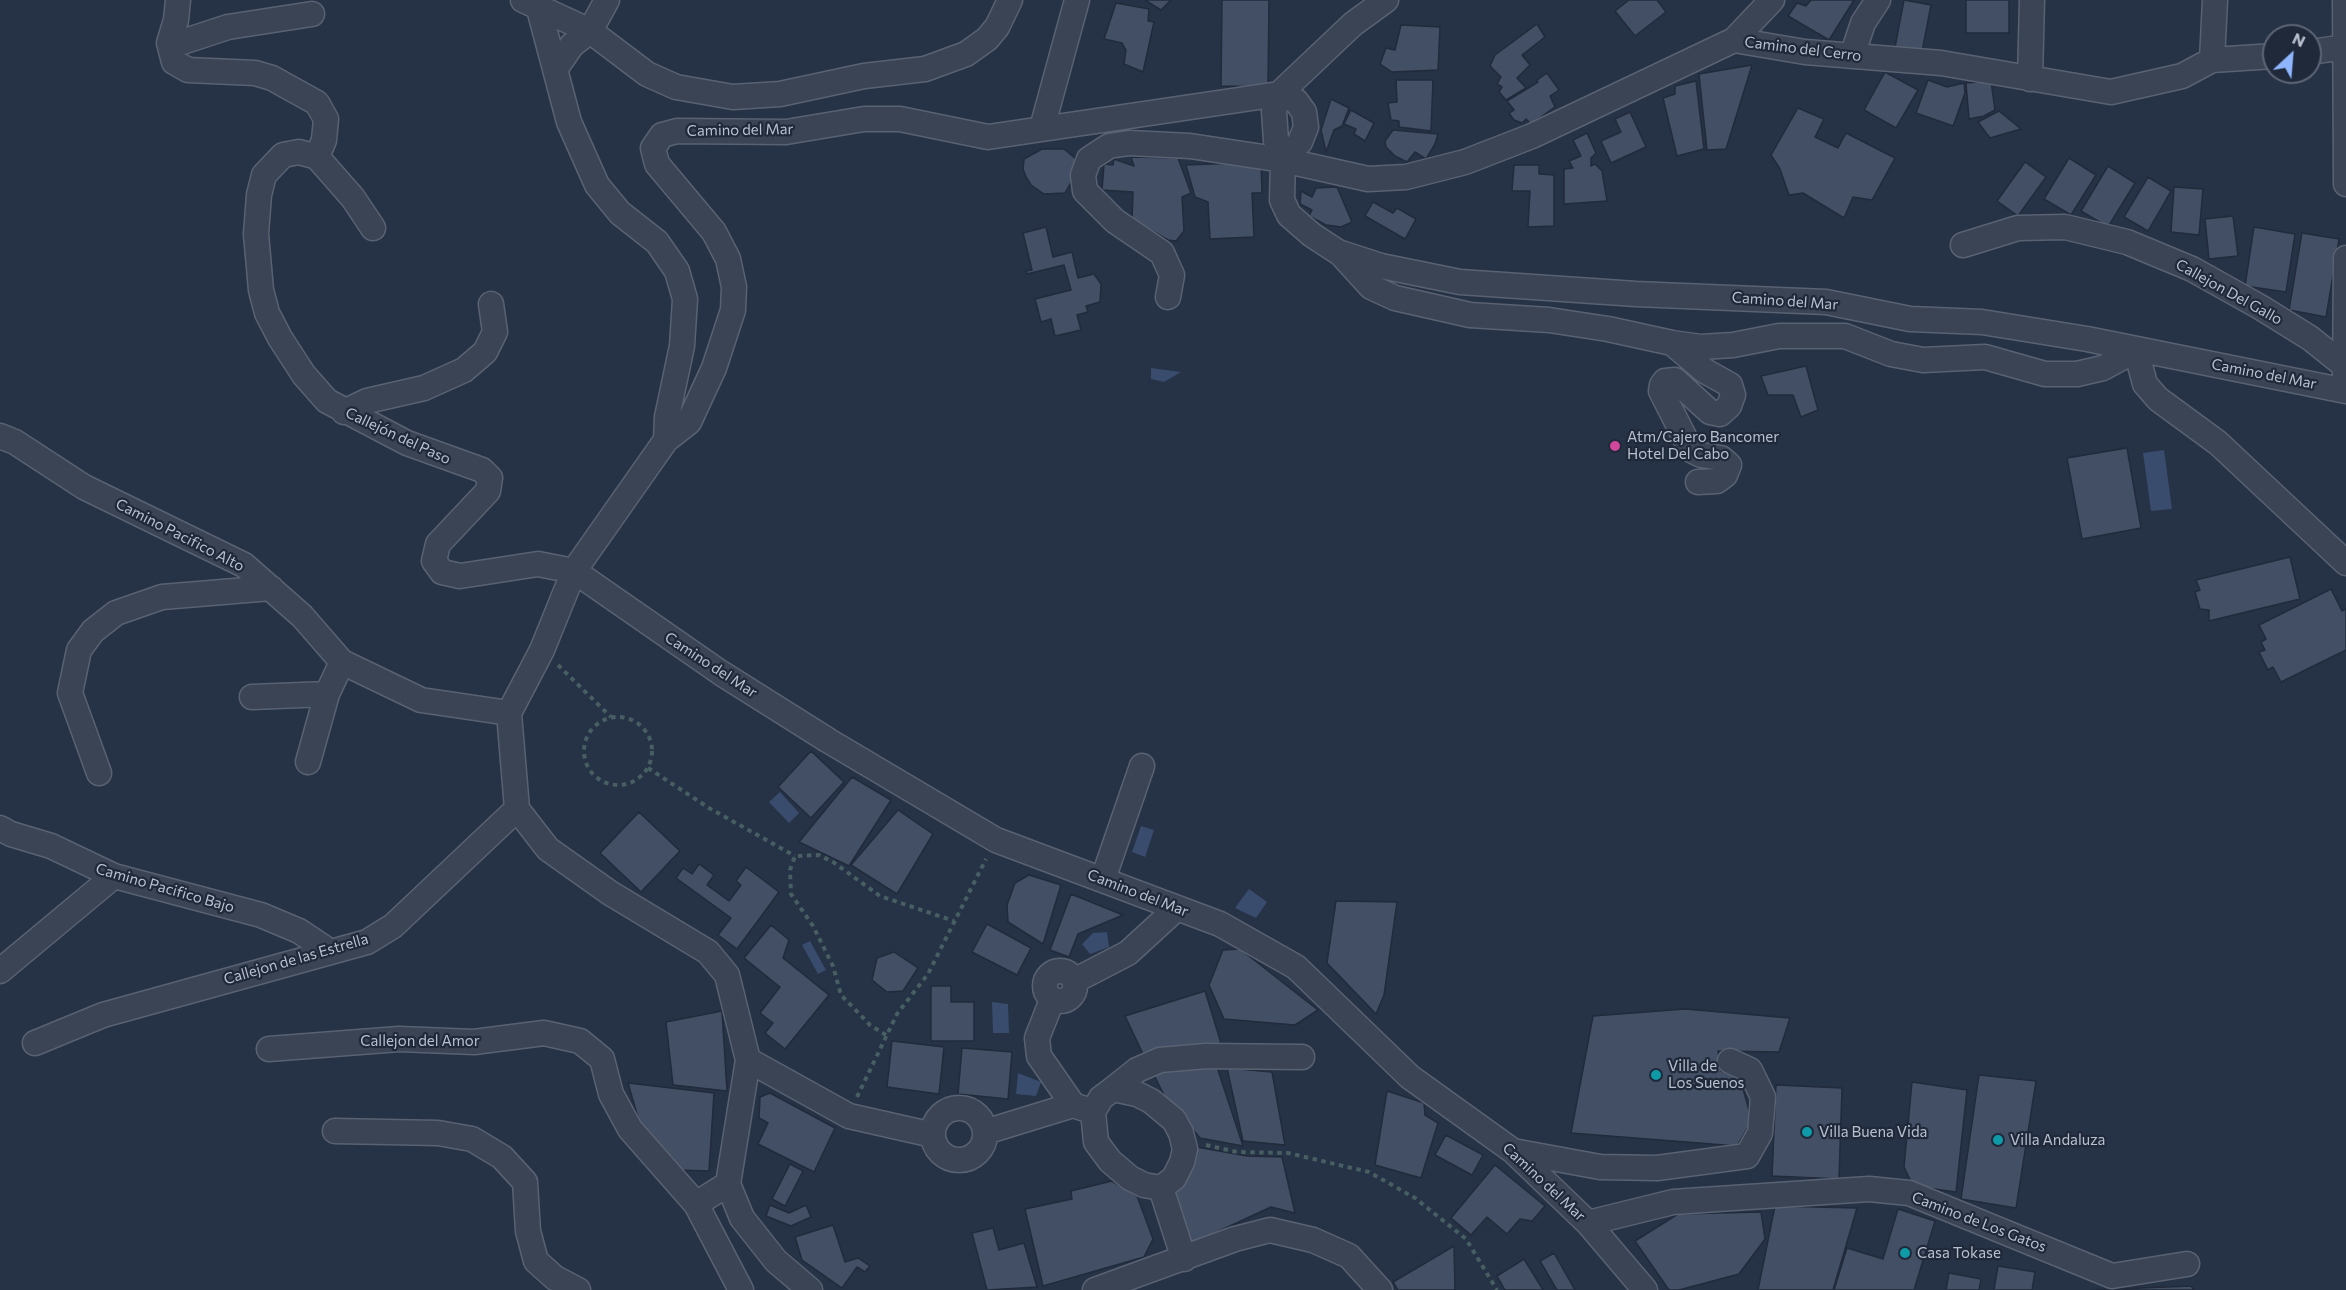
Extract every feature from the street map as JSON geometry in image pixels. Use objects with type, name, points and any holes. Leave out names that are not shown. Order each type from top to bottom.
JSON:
[{"type":"street","points":[[178,0],[170,46],[174,62],[188,70],[255,73],[272,78],[317,103],[326,119],[324,140],[317,158],[353,198],[373,228]]},
{"type":"street","points":[[556,68],[572,45],[590,31],[607,0]]},
{"type":"street","points":[[531,5],[590,31],[646,74],[676,87],[733,97],[768,95],[864,76],[925,69],[966,54],[987,39],[997,27],[1010,0]]},
{"type":"street","points":[[1042,128],[1077,0]]},
{"type":"street","points":[[1279,94],[1353,24],[1386,0]]},
{"type":"street","points":[[1734,40],[1772,0]]},
{"type":"street","points":[[1852,56],[1863,23],[1878,0]]},
{"type":"street","points":[[2030,79],[2032,0]]},
{"type":"street","points":[[2212,60],[2215,0]]},
{"type":"street","points":[[2345,0],[2346,184]]},
{"type":"street","points":[[531,5],[556,68],[568,122],[597,185],[620,213],[657,242],[677,271],[685,299],[682,346],[669,408],[666,440],[574,571],[542,650],[509,713],[517,809],[548,849],[610,893],[708,952],[727,975],[748,1060],[728,1184],[742,1218],[776,1261],[810,1290]]},
{"type":"street","points":[[170,46],[228,27],[312,14]]},
{"type":"street","name":"Camino del Cerro","points":[[1168,297],[1172,275],[1162,253],[1115,221],[1085,191],[1083,175],[1089,159],[1109,146],[1129,143],[1190,146],[1283,160],[1368,179],[1406,177],[1465,162],[1532,136],[1734,40],[1805,52],[1941,63],[2111,92],[2182,76],[2212,60],[2262,57]]},
{"type":"street","points":[[2322,50],[2345,47]]},
{"type":"street","name":"Camino del Mar","points":[[666,440],[689,422],[714,368],[733,310],[734,287],[728,259],[714,232],[657,164],[653,148],[662,135],[676,131],[786,132],[864,119],[900,118],[988,137],[1279,94],[1274,111],[1274,127],[1283,160],[1282,200],[1288,215],[1312,235],[1338,252],[1382,266],[1460,282],[1636,294],[1826,302],[1910,319],[1982,322],[2087,339],[2136,350],[2346,382]]},
{"type":"street","name":"Callejón del Paso","points":[[317,158],[289,152],[272,164],[264,175],[258,195],[256,234],[261,290],[267,313],[304,375],[327,400],[344,412],[407,443],[482,470],[490,477],[489,490],[438,544],[434,561],[442,572],[460,576],[538,564],[574,571]]},
{"type":"street","name":"Callejon Del Gallo","points":[[1963,244],[2018,228],[2065,228],[2127,242],[2192,269],[2310,338],[2346,382]]},
{"type":"street","points":[[1338,252],[1371,287],[1395,298],[1470,315],[1549,320],[1701,347],[1733,345],[1779,336],[1845,336],[1891,354],[1912,358],[1923,360],[1985,357],[2045,374],[2077,374],[2103,369],[2136,350],[2145,384],[2158,399],[2218,443],[2346,563]]},
{"type":"street","points":[[2346,258],[2346,382]]},
{"type":"street","points":[[344,412],[367,401],[424,388],[464,370],[485,352],[495,332],[491,304]]},
{"type":"street","points":[[1672,343],[1705,371],[1730,385],[1734,395],[1730,406],[1720,414],[1710,412],[1675,380],[1665,381],[1662,385],[1661,391],[1690,450],[1701,455],[1721,458],[1729,465],[1725,475],[1717,481],[1698,482]]},
{"type":"street","name":"Camino Pacifico Alto","points":[[0,436],[15,442],[84,487],[244,565],[302,616],[342,662],[421,700],[509,713]]},
{"type":"street","name":"Camino del Mar","points":[[574,571],[721,674],[996,840],[1220,924],[1296,968],[1410,1077],[1513,1151],[1588,1223],[1645,1290]]},
{"type":"street","points":[[99,773],[70,693],[79,650],[93,630],[116,613],[162,597],[271,588]]},
{"type":"street","points":[[308,762],[327,694],[342,662]]},
{"type":"street","points":[[252,698],[327,694]]},
{"type":"street","points":[[1102,879],[1142,766]]},
{"type":"street","name":"Callejon de las Estrella","points":[[36,1043],[103,1015],[367,942],[393,926],[517,809]]},
{"type":"street","name":"Camino Pacifico Bajo","points":[[0,828],[11,834],[51,846],[114,876],[261,915],[299,931],[329,951]]},
{"type":"street","points":[[0,971],[114,876]]},
{"type":"street","points":[[1113,1089],[1137,1094],[1151,1101],[1174,1120],[1181,1133],[1185,1149],[1182,1162],[1174,1178],[1161,1188],[1144,1185],[1130,1178],[1110,1161],[1096,1142],[1083,1108],[1039,1056],[1036,1038],[1052,999],[1061,1002],[1070,998],[1075,990],[1074,981],[1128,953],[1176,909]]},
{"type":"street","name":"Callejon del Amor","points":[[269,1049],[399,1040],[474,1042],[544,1034],[580,1041],[602,1059],[611,1094],[630,1129],[696,1204],[741,1290]]},
{"type":"street","points":[[985,1132],[1083,1108],[1101,1098],[1137,1070],[1160,1060],[1206,1056],[1302,1057]]},
{"type":"street","points":[[748,1060],[849,1116],[933,1135]]},
{"type":"street","points":[[1513,1151],[1600,1167],[1657,1168],[1747,1156],[1760,1133],[1764,1096],[1750,1070],[1730,1060]]},
{"type":"street","points":[[954,1109],[971,1111],[978,1116],[985,1132],[981,1148],[975,1154],[960,1160],[945,1156],[939,1150],[933,1135],[939,1118],[954,1109]]},
{"type":"street","points":[[335,1131],[438,1133],[472,1139],[502,1157],[525,1182],[528,1231],[536,1261],[555,1278],[578,1290]]},
{"type":"street","points":[[696,1204],[728,1184]]},
{"type":"street","points":[[1161,1188],[1184,1259]]},
{"type":"street","name":"Camino de Los Gatos","points":[[1588,1223],[1673,1202],[1869,1189],[1909,1193],[2112,1276],[2187,1264]]},
{"type":"street","points":[[1095,1290],[1235,1239],[1270,1230],[1313,1240],[1349,1256],[1380,1290]]},
{"type":"path","points":[[542,650],[611,717],[633,720],[649,736],[652,758],[648,768],[641,777],[620,786],[598,779],[589,771],[583,749],[585,738],[591,728],[611,717]]},
{"type":"path","points":[[648,768],[709,808],[795,856],[819,855],[833,862],[880,896],[954,921]]},
{"type":"path","points":[[849,1116],[897,1014],[928,974],[996,840]]},
{"type":"path","points":[[795,856],[790,870],[791,894],[813,926],[833,966],[841,996],[870,1025],[886,1035]]},
{"type":"path","points":[[1181,1133],[1202,1144],[1237,1152],[1288,1153],[1369,1172],[1415,1198],[1466,1239],[1497,1290]]},
{"type":"water","points":[[1151,368],[1181,372],[1164,382],[1151,379]]},
{"type":"water","points":[[2164,450],[2172,509],[2151,511],[2143,453]]},
{"type":"water","points":[[780,792],[799,813],[789,823],[769,802]]},
{"type":"water","points":[[1141,826],[1154,830],[1145,857],[1132,852]]},
{"type":"water","points":[[1249,889],[1267,902],[1256,918],[1235,908]]},
{"type":"water","points":[[1107,932],[1109,947],[1090,954],[1082,944],[1093,933]]},
{"type":"water","points":[[810,941],[826,970],[818,974],[802,945]]},
{"type":"water","points":[[992,1002],[1008,1004],[1009,1033],[993,1033]]},
{"type":"water","points":[[1018,1073],[1041,1082],[1036,1096],[1016,1094]]},
{"type":"building","points":[[1145,0],[1171,0],[1161,10]]},
{"type":"building","points":[[1222,0],[1269,0],[1268,87],[1221,86]]},
{"type":"building","points":[[1629,0],[1657,0],[1666,12],[1635,36],[1615,11]]},
{"type":"building","points":[[1811,0],[1854,0],[1829,40],[1788,16],[1797,3],[1806,6]]},
{"type":"building","points":[[1904,0],[1931,5],[1922,52],[1895,47]]},
{"type":"building","points":[[1966,0],[2009,0],[2009,33],[1966,33]]},
{"type":"building","points":[[1116,3],[1149,9],[1148,21],[1154,22],[1143,72],[1124,64],[1126,50],[1122,43],[1104,39]]},
{"type":"building","points":[[1537,24],[1545,37],[1522,55],[1530,65],[1517,78],[1526,88],[1506,100],[1499,92],[1502,87],[1497,84],[1501,77],[1490,66],[1495,55]]},
{"type":"building","points":[[1401,25],[1440,27],[1438,70],[1392,72],[1380,64],[1386,48],[1395,50]]},
{"type":"building","points":[[1752,65],[1726,149],[1707,150],[1699,74]]},
{"type":"building","points":[[1885,72],[1918,90],[1896,128],[1864,110]]},
{"type":"building","points":[[1547,73],[1559,90],[1550,96],[1555,107],[1531,124],[1526,119],[1522,123],[1514,120],[1509,113],[1514,110],[1507,101],[1538,82],[1537,80]]},
{"type":"building","points":[[1396,80],[1433,80],[1431,131],[1399,127],[1399,121],[1391,120],[1388,103],[1397,102]]},
{"type":"building","points":[[1928,80],[1947,87],[1964,83],[1965,93],[1953,126],[1916,113]]},
{"type":"building","points":[[1696,81],[1704,149],[1677,156],[1663,98],[1675,94],[1675,86]]},
{"type":"building","points":[[1991,81],[1995,110],[1984,116],[1969,119],[1966,83]]},
{"type":"building","points":[[1331,99],[1349,108],[1342,126],[1334,130],[1326,152],[1321,130]]},
{"type":"building","points":[[1798,108],[1824,119],[1815,137],[1838,148],[1846,133],[1895,158],[1872,200],[1853,197],[1844,218],[1803,193],[1789,195],[1780,169],[1771,155]]},
{"type":"building","points":[[1351,110],[1374,123],[1365,141],[1354,134],[1356,129],[1344,124]]},
{"type":"building","points":[[1999,111],[2021,129],[1990,138],[1978,122]]},
{"type":"building","points":[[1630,112],[1646,147],[1611,163],[1601,141],[1621,132],[1615,119]]},
{"type":"building","points":[[1393,130],[1438,134],[1426,159],[1415,152],[1407,162],[1395,156],[1386,147],[1385,141]]},
{"type":"building","points":[[1587,133],[1596,153],[1591,158],[1591,166],[1595,164],[1602,171],[1607,201],[1564,204],[1564,169],[1573,168],[1569,161],[1581,156],[1573,140]]},
{"type":"building","points":[[1042,149],[1064,149],[1076,159],[1079,168],[1065,193],[1044,194],[1031,185],[1026,177],[1023,169],[1024,159]]},
{"type":"building","points":[[1131,157],[1178,158],[1191,193],[1182,197],[1184,231],[1176,241],[1168,240],[1132,219],[1133,192],[1102,190],[1104,164],[1113,165],[1114,159],[1134,166]]},
{"type":"building","points":[[2069,158],[2096,175],[2071,215],[2044,199]]},
{"type":"building","points":[[1261,162],[1262,193],[1252,193],[1254,237],[1210,239],[1208,202],[1195,197],[1186,165]]},
{"type":"building","points":[[2025,162],[2046,177],[2018,216],[1997,201]]},
{"type":"building","points":[[1514,165],[1539,165],[1539,174],[1554,175],[1554,226],[1528,227],[1530,191],[1512,191]]},
{"type":"building","points":[[2108,166],[2135,183],[2108,227],[2081,211]]},
{"type":"building","points":[[2148,177],[2171,191],[2148,231],[2124,217]]},
{"type":"building","points":[[1337,187],[1352,222],[1341,227],[1326,225],[1309,216],[1312,210],[1300,204],[1301,191],[1312,197],[1316,188]]},
{"type":"building","points":[[2174,187],[2203,189],[2199,235],[2171,232]]},
{"type":"building","points":[[1373,202],[1393,213],[1397,208],[1416,219],[1405,239],[1365,216]]},
{"type":"building","points":[[2233,216],[2238,256],[2209,259],[2205,219]]},
{"type":"building","points":[[1046,227],[1053,257],[1072,252],[1078,278],[1094,274],[1101,284],[1100,302],[1086,306],[1088,312],[1077,315],[1081,330],[1055,336],[1051,319],[1041,322],[1035,299],[1071,290],[1064,265],[1027,274],[1026,271],[1032,270],[1023,233]]},
{"type":"building","points":[[2254,227],[2295,234],[2286,292],[2245,286]]},
{"type":"building","points":[[2302,233],[2339,239],[2326,317],[2289,310]]},
{"type":"building","points":[[1806,366],[1818,410],[1801,417],[1793,395],[1768,395],[1761,376]]},
{"type":"building","points":[[2127,448],[2141,528],[2082,539],[2067,458]]},
{"type":"building","points":[[2290,557],[2300,599],[2209,621],[2209,610],[2200,609],[2195,592],[2200,590],[2196,580]]},
{"type":"building","points":[[2331,589],[2342,611],[2346,609],[2346,650],[2281,682],[2273,667],[2268,670],[2259,652],[2265,650],[2261,642],[2266,639],[2259,625]]},
{"type":"building","points":[[811,751],[844,782],[811,818],[778,787]]},
{"type":"building","points":[[852,777],[891,800],[849,866],[799,842]]},
{"type":"building","points":[[898,810],[933,834],[897,894],[851,865]]},
{"type":"building","points":[[639,812],[680,851],[641,892],[600,853]]},
{"type":"building","points":[[699,864],[714,875],[707,885],[729,901],[741,885],[736,881],[746,867],[779,892],[737,949],[718,935],[731,918],[676,878],[683,868],[692,874]]},
{"type":"building","points":[[1029,875],[1061,885],[1043,944],[1008,922],[1007,905],[1015,883]]},
{"type":"building","points":[[1071,894],[1123,915],[1078,934],[1069,957],[1050,950]]},
{"type":"building","points":[[1336,901],[1397,902],[1384,995],[1376,1014],[1327,963]]},
{"type":"building","points":[[987,924],[1031,948],[1017,975],[972,952]]},
{"type":"building","points":[[771,925],[789,940],[783,958],[829,995],[785,1049],[765,1033],[773,1023],[760,1013],[780,987],[744,958]]},
{"type":"building","points":[[1240,949],[1318,1010],[1295,1025],[1224,1019],[1209,985],[1223,950]]},
{"type":"building","points":[[894,952],[918,968],[903,991],[887,992],[872,980],[877,958]]},
{"type":"building","points":[[931,986],[951,986],[951,1002],[974,1002],[974,1041],[931,1041]]},
{"type":"building","points":[[1205,991],[1221,1043],[1145,1058],[1125,1016]]},
{"type":"building","name":"Villa de Los Suenos","points":[[1685,1009],[1790,1018],[1779,1052],[1718,1051],[1721,1071],[1740,1078],[1752,1121],[1737,1146],[1571,1133],[1593,1016]]},
{"type":"building","points":[[722,1011],[727,1091],[673,1085],[666,1022]]},
{"type":"building","points":[[892,1041],[944,1047],[939,1094],[887,1087]]},
{"type":"building","points":[[962,1048],[1012,1052],[1008,1099],[958,1094]]},
{"type":"building","points":[[1217,1067],[1243,1146],[1200,1138],[1165,1097],[1152,1071]]},
{"type":"building","points":[[1227,1068],[1272,1072],[1285,1145],[1243,1141]]},
{"type":"building","name":"Villa Andaluza","points":[[1979,1075],[2036,1081],[2016,1208],[1961,1199]]},
{"type":"building","points":[[1912,1082],[1967,1090],[1956,1192],[1913,1186],[1904,1167]]},
{"type":"building","points":[[628,1083],[714,1093],[709,1171],[676,1170],[641,1128]]},
{"type":"building","name":"Villa Buena Vida","points":[[1776,1085],[1842,1088],[1839,1179],[1772,1176]]},
{"type":"building","points":[[1387,1091],[1424,1103],[1425,1115],[1438,1123],[1421,1178],[1375,1165]]},
{"type":"building","points":[[770,1093],[835,1128],[814,1172],[758,1144],[768,1123],[759,1118],[760,1097]]},
{"type":"building","points":[[1446,1135],[1483,1155],[1472,1175],[1435,1155]]},
{"type":"building","points":[[1191,1146],[1247,1156],[1282,1157],[1295,1213],[1271,1207],[1191,1244],[1171,1201],[1184,1180]]},
{"type":"building","points":[[790,1164],[803,1171],[785,1206],[772,1199]]},
{"type":"building","points":[[1495,1165],[1545,1206],[1532,1221],[1520,1219],[1507,1234],[1487,1217],[1471,1235],[1451,1218]]},
{"type":"building","points":[[1112,1181],[1137,1196],[1153,1239],[1144,1257],[1043,1286],[1025,1209],[1072,1199],[1071,1191]]},
{"type":"building","points":[[770,1205],[789,1213],[806,1205],[811,1217],[791,1226],[766,1216]]},
{"type":"building","points":[[1775,1206],[1857,1208],[1833,1290],[1758,1290]]},
{"type":"building","name":"Casa Tokase","points":[[1898,1209],[1935,1221],[1914,1290],[1834,1290],[1847,1248],[1883,1259]]},
{"type":"building","points":[[1761,1212],[1765,1239],[1739,1274],[1679,1290],[1669,1290],[1635,1241],[1678,1214]]},
{"type":"building","points":[[833,1225],[845,1262],[858,1258],[870,1266],[865,1272],[857,1267],[842,1288],[802,1260],[795,1237]]},
{"type":"building","points":[[993,1228],[999,1250],[1024,1243],[1037,1287],[987,1290],[972,1233]]},
{"type":"building","points":[[1454,1246],[1455,1290],[1398,1290],[1393,1282]]},
{"type":"building","points":[[1554,1253],[1575,1290],[1557,1290],[1540,1261]]},
{"type":"building","points":[[1524,1259],[1543,1290],[1505,1290],[1497,1276]]},
{"type":"building","points":[[1998,1266],[2035,1272],[2032,1290],[1994,1290]]},
{"type":"building","points":[[1949,1273],[1981,1279],[1979,1290],[1946,1290]]},
{"type":"building","points":[[2191,1286],[2194,1290],[2092,1290]]},
{"type":"place","name":"Atm/Cajero Bancomer Hotel Del Cabo","points":[[1615,446]]},
{"type":"place","name":"Villa de Los Suenos","points":[[1656,1075]]},
{"type":"place","name":"Villa Buena Vida","points":[[1807,1132]]},
{"type":"place","name":"Villa Andaluza","points":[[1998,1140]]},
{"type":"place","name":"Casa Tokase","points":[[1905,1253]]}]
